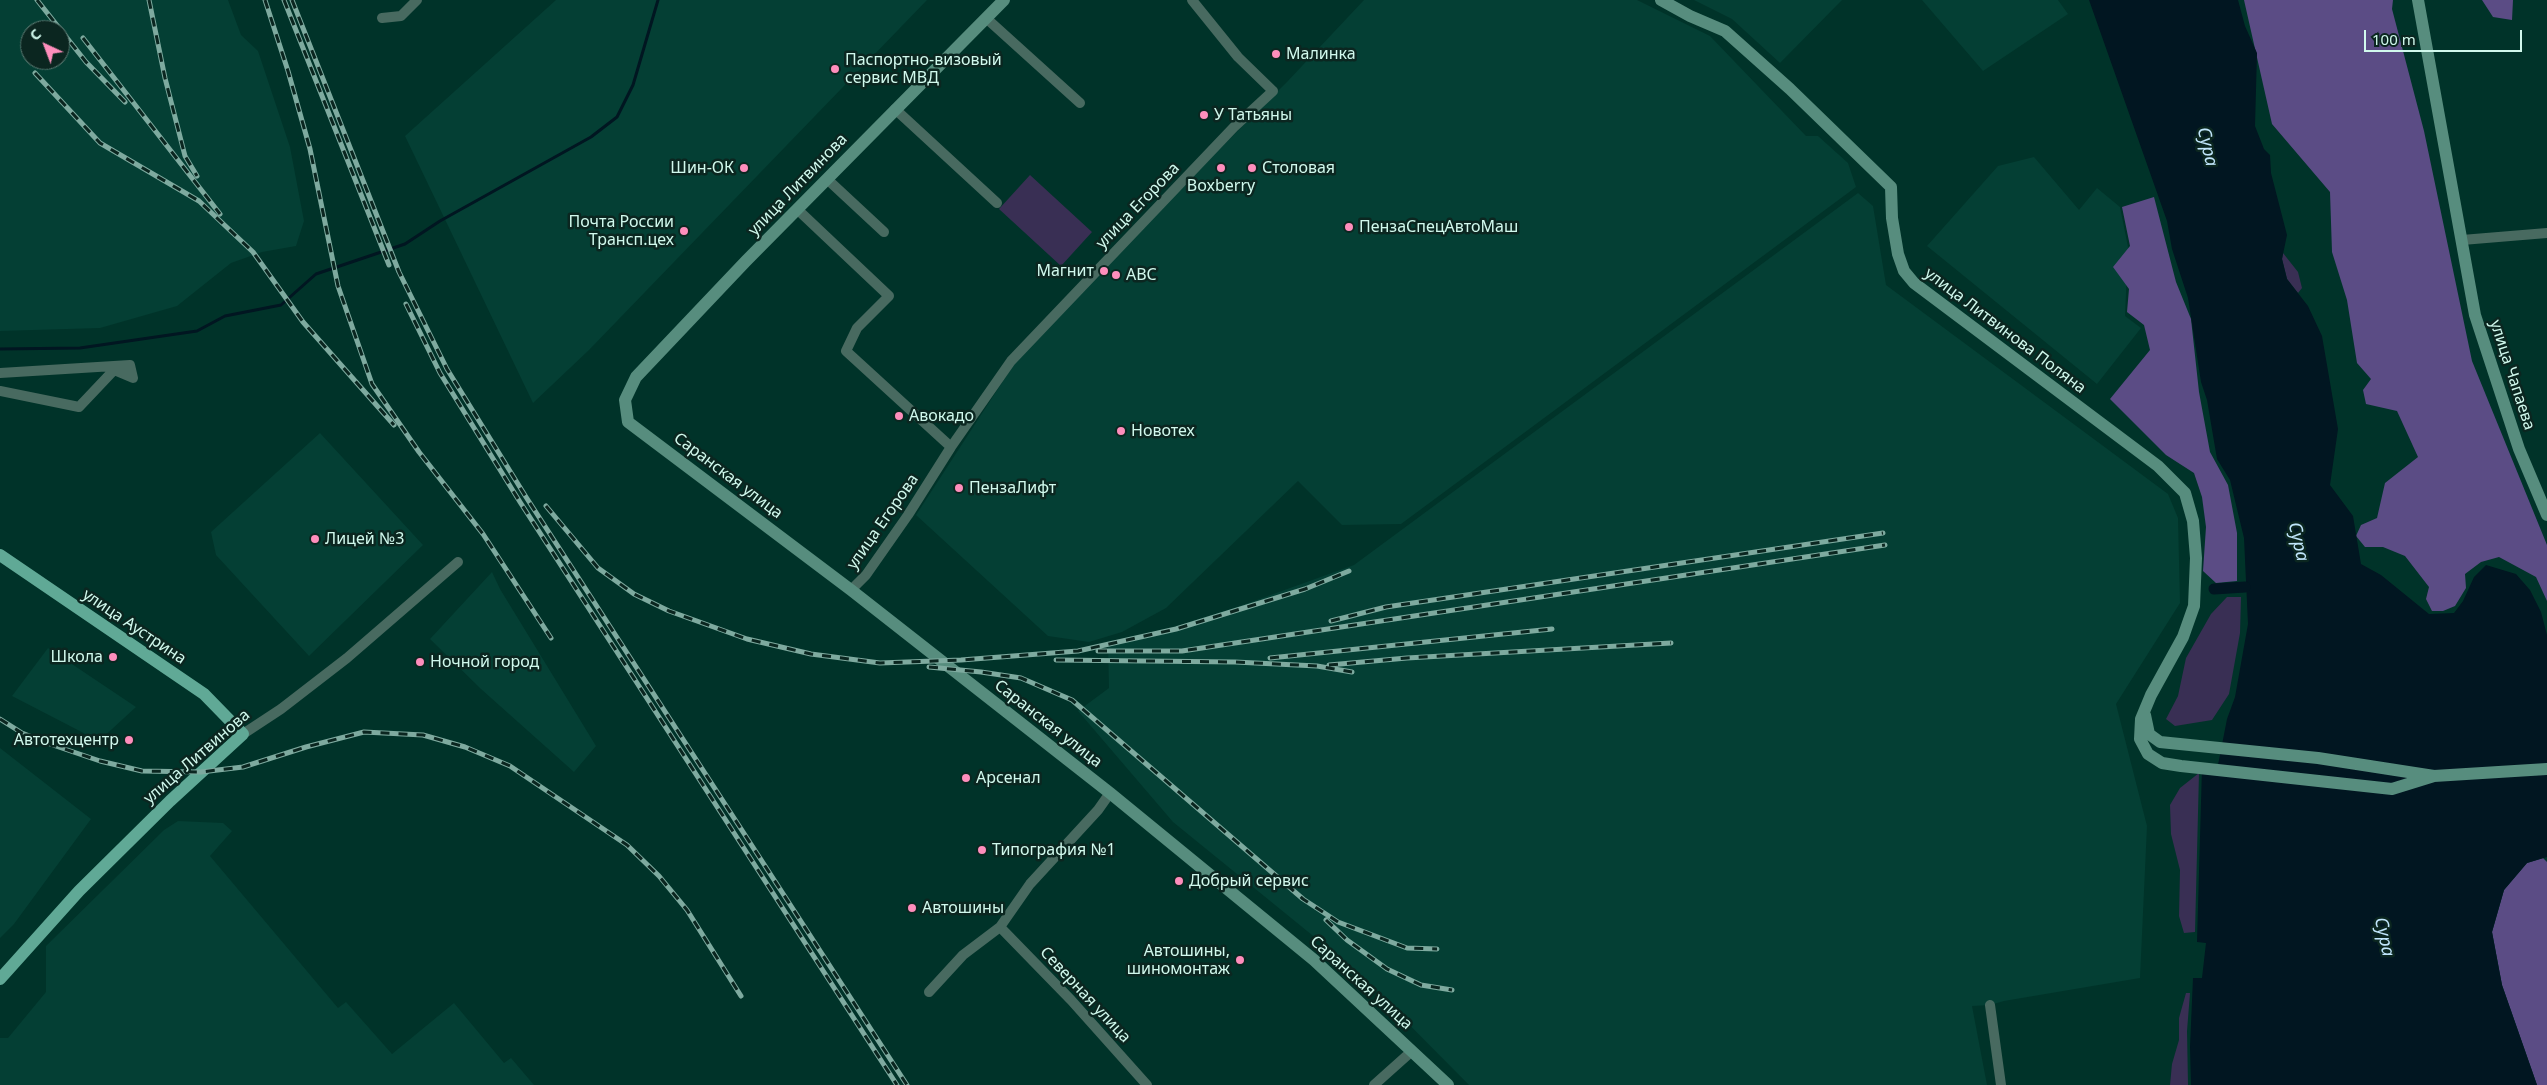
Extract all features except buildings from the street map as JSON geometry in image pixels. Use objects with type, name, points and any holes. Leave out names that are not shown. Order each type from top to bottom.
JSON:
[{"type":"main road","name":"улица Литвинова","points":[[625,400],[636,377],[895,109],[1004,0]]},
{"type":"main road","name":"улица Литвинова Поляна","points":[[1661,0],[1690,16],[1725,31],[1783,83],[1891,187],[1892,218],[1898,254],[1904,271],[1914,283],[2158,466],[2185,493],[2190,507],[2196,558],[2194,606],[2183,637],[2144,710],[2139,728],[2143,748],[2148,754],[2162,763],[2181,766],[2392,789],[2434,776]]},
{"type":"main road","name":"улица Чапаева","points":[[2418,0],[2475,315],[2519,449],[2547,516]]},
{"type":"main road","name":"Саранская улица","points":[[625,400],[628,422],[851,590],[1110,793],[1288,938],[1344,987],[1448,1085]]},
{"type":"main road","name":"улица Аустрина","points":[[0,555],[204,694],[243,734]]},
{"type":"main road","points":[[2144,710],[2146,726],[2153,738],[2160,742],[2318,758],[2434,776],[2547,769]]},
{"type":"main road","name":"улица Литвинова","points":[[0,979],[79,892],[170,801],[243,734]]},
{"type":"street","points":[[382,18],[401,16],[417,0]]},
{"type":"street","name":"улица Егорова","points":[[851,590],[866,575],[908,515],[950,447],[1011,361],[1228,134],[1273,91],[1238,57],[1192,0]]},
{"type":"street","points":[[986,18],[1080,103]]},
{"type":"street","points":[[895,109],[997,203]]},
{"type":"street","points":[[827,179],[884,232]]},
{"type":"street","points":[[798,210],[888,296],[856,328],[846,352],[950,447]]},
{"type":"street","points":[[2462,240],[2547,233]]},
{"type":"street","points":[[0,373],[130,366],[133,378],[114,370],[79,407],[0,391]]},
{"type":"street","name":"улица Литвинова","points":[[243,734],[281,709],[347,658],[458,562]]},
{"type":"street","points":[[929,992],[963,955],[1000,926],[1030,884],[1098,810],[1110,793]]},
{"type":"street","name":"Северная улица","points":[[1000,926],[1071,1000],[1147,1085]]},
{"type":"street","points":[[1990,1005],[2001,1085]]},
{"type":"street","points":[[1374,1085],[1412,1051]]},
{"type":"shaded area","points":[[0,0],[228,0],[241,35],[258,51],[290,147],[304,221],[296,246],[262,252],[231,263],[177,306],[100,328],[0,331]]},
{"type":"shaded area","points":[[556,0],[927,0],[589,350],[533,403],[405,136]]},
{"type":"shaded area","points":[[1364,0],[1637,0],[1710,36],[1806,136],[1818,136],[1848,163],[1856,187],[1401,524],[1342,525],[1298,481],[1166,608],[1122,632],[1089,642],[1048,636],[916,515],[1018,358],[1161,207],[1286,83]]},
{"type":"shaded area","points":[[1694,0],[1842,0],[1780,63],[1732,19]]},
{"type":"shaded area","points":[[1922,0],[2058,0],[2068,14],[1983,71]]},
{"type":"shaded area","points":[[2244,0],[2393,0],[2392,9],[2424,131],[2472,361],[2547,545],[2547,601],[2536,577],[2499,557],[2481,562],[2465,574],[2466,588],[2455,606],[2443,611],[2432,611],[2426,599],[2429,587],[2405,556],[2383,547],[2365,547],[2356,536],[2361,525],[2377,518],[2385,483],[2418,457],[2397,411],[2366,404],[2363,390],[2371,379],[2357,363],[2347,300],[2332,252],[2330,192],[2272,124]]},
{"type":"shaded area","points":[[2482,0],[2513,0],[2512,20],[2493,17]]},
{"type":"shaded area","points":[[2034,157],[2079,210],[2097,188],[2120,207],[2128,247],[2125,316],[2141,328],[2097,384],[1927,246],[1998,166]]},
{"type":"shaded area","points":[[1030,175],[1092,232],[1061,266],[999,209]]},
{"type":"shaded area","points":[[1858,193],[1873,206],[1886,285],[2168,494],[2178,518],[2180,603],[2116,704],[2147,826],[2140,978],[1990,1005],[1972,1006],[1987,1085],[1469,1085],[1355,970],[1173,822],[1078,711],[1109,688],[1108,642],[1174,627],[1240,606],[1354,565]]},
{"type":"shaded area","points":[[2154,197],[2176,282],[2191,319],[2199,392],[2210,452],[2228,485],[2237,533],[2237,581],[2216,583],[2203,571],[2206,527],[2202,497],[2194,473],[2166,455],[2110,399],[2150,350],[2144,325],[2127,312],[2129,289],[2113,267],[2130,246],[2122,207]]},
{"type":"shaded area","points":[[2283,253],[2298,272],[2302,288],[2298,293],[2287,279],[2282,259]]},
{"type":"shaded area","name":"Лицей №3","points":[[320,433],[423,545],[309,656],[216,555],[211,532]]},
{"type":"shaded area","points":[[492,572],[500,589],[596,746],[574,772],[481,689],[430,639]]},
{"type":"shaded area","points":[[2227,597],[2241,597],[2240,633],[2229,694],[2212,720],[2175,726],[2166,719],[2178,696],[2186,658],[2211,614]]},
{"type":"shaded area","points":[[48,648],[136,707],[99,741],[12,696]]},
{"type":"shaded area","points":[[0,748],[91,819],[14,924],[0,938]]},
{"type":"shaded area","points":[[2199,773],[2195,932],[2184,933],[2179,916],[2180,870],[2171,834],[2170,805],[2180,788]]},
{"type":"shaded area","points":[[178,821],[223,823],[232,831],[210,856],[338,1008],[346,1002],[392,1054],[454,1003],[504,1063],[511,1058],[534,1085],[0,1085],[0,1038],[8,1038],[46,992],[46,946],[164,830]]},
{"type":"shaded area","points":[[2543,858],[2547,862],[2547,1085],[2537,1085],[2502,985],[2492,932],[2504,890],[2527,863]]},
{"type":"shaded area","points":[[2186,993],[2190,993],[2187,1031],[2188,1085],[2170,1085],[2172,1064],[2179,1040],[2179,1018]]},
{"type":"water","name":"Сура","points":[[2089,0],[2238,0],[2245,26],[2257,53],[2255,126],[2264,149],[2270,155],[2271,173],[2287,235],[2282,259],[2287,279],[2308,306],[2322,336],[2338,429],[2330,485],[2353,516],[2361,564],[2381,575],[2429,614],[2454,613],[2463,601],[2474,577],[2486,565],[2516,574],[2530,590],[2541,612],[2547,635],[2547,857],[2527,863],[2504,890],[2492,932],[2502,985],[2537,1085],[2191,1085],[2190,1047],[2193,978],[2202,978],[2206,943],[2197,942],[2202,768],[2217,770],[2227,719],[2235,697],[2248,624],[2244,538],[2230,480],[2217,459],[2207,400],[2201,382],[2188,298],[2172,249],[2167,221]]},
{"type":"waterway","points":[[0,349],[80,348],[197,331],[225,316],[281,305],[316,274],[405,244],[440,221],[591,137],[617,117],[633,85],[658,0]]},
{"type":"waterway","points":[[2214,589],[2245,587]]},
{"type":"railway","points":[[37,0],[86,62],[125,102]]},
{"type":"railway","points":[[149,0],[165,78],[185,156],[197,176]]},
{"type":"railway","points":[[265,0],[310,149],[338,286],[372,384],[419,452],[483,534],[551,638]]},
{"type":"railway","points":[[284,0],[389,265]]},
{"type":"railway","points":[[292,0],[399,272],[447,369],[526,497],[907,1085]]},
{"type":"railway","points":[[83,38],[220,214]]},
{"type":"railway","points":[[35,73],[100,143],[199,201],[253,252],[303,322],[394,425]]},
{"type":"railway","points":[[406,304],[440,373],[520,502],[897,1085]]},
{"type":"railway","points":[[546,506],[598,568],[634,594],[669,611],[747,639],[811,654],[880,663],[961,660],[1078,651],[1176,629],[1305,589],[1349,571]]},
{"type":"railway","points":[[1331,621],[1386,607],[1883,533]]},
{"type":"railway","points":[[1098,651],[1182,651],[1885,545]]},
{"type":"railway","points":[[1270,658],[1552,629]]},
{"type":"railway","points":[[1329,665],[1407,658],[1671,643]]},
{"type":"railway","points":[[1056,660],[1235,662],[1317,666],[1352,672]]},
{"type":"railway","points":[[929,667],[1021,678],[1072,700],[1303,899],[1338,922],[1407,948],[1437,949]]},
{"type":"railway","points":[[0,719],[22,733],[47,743],[100,761],[142,771],[201,772],[243,767],[306,747],[364,732],[423,735],[465,747],[510,766],[627,845],[659,876],[687,910],[741,996]]},
{"type":"railway","points":[[1326,920],[1347,940],[1387,969],[1421,985],[1452,990]]},
{"type":"place","name":"Малинка","points":[[1276,54]]},
{"type":"place","name":"Паспортно-визовый сервис МВД","points":[[835,69]]},
{"type":"place","name":"У Татьяны","points":[[1204,115]]},
{"type":"place","name":"Шин-ОК","points":[[744,168]]},
{"type":"place","name":"Boxberry","points":[[1221,168]]},
{"type":"place","name":"Столовая","points":[[1252,168]]},
{"type":"place","name":"ПензаСпецАвтоМаш","points":[[1349,227]]},
{"type":"place","name":"Почта России Трансп.цех","points":[[684,231]]},
{"type":"place","name":"Магнит","points":[[1104,271]]},
{"type":"place","name":"ABC","points":[[1116,275]]},
{"type":"place","name":"Авокадо","points":[[899,416]]},
{"type":"place","name":"Новотех","points":[[1121,431]]},
{"type":"place","name":"ПензаЛифт","points":[[959,488]]},
{"type":"place","name":"Лицей №3","points":[[315,539]]},
{"type":"place","name":"Школа","points":[[113,657]]},
{"type":"place","name":"Ночной город","points":[[420,662]]},
{"type":"place","name":"Автотехцентр","points":[[129,740]]},
{"type":"place","name":"Арсенал","points":[[966,778]]},
{"type":"place","name":"Типография №1","points":[[982,850]]},
{"type":"place","name":"Добрый сервис","points":[[1179,881]]},
{"type":"place","name":"Автошины","points":[[912,908]]},
{"type":"place","name":"Автошины, шиномонтаж","points":[[1240,960]]}]
